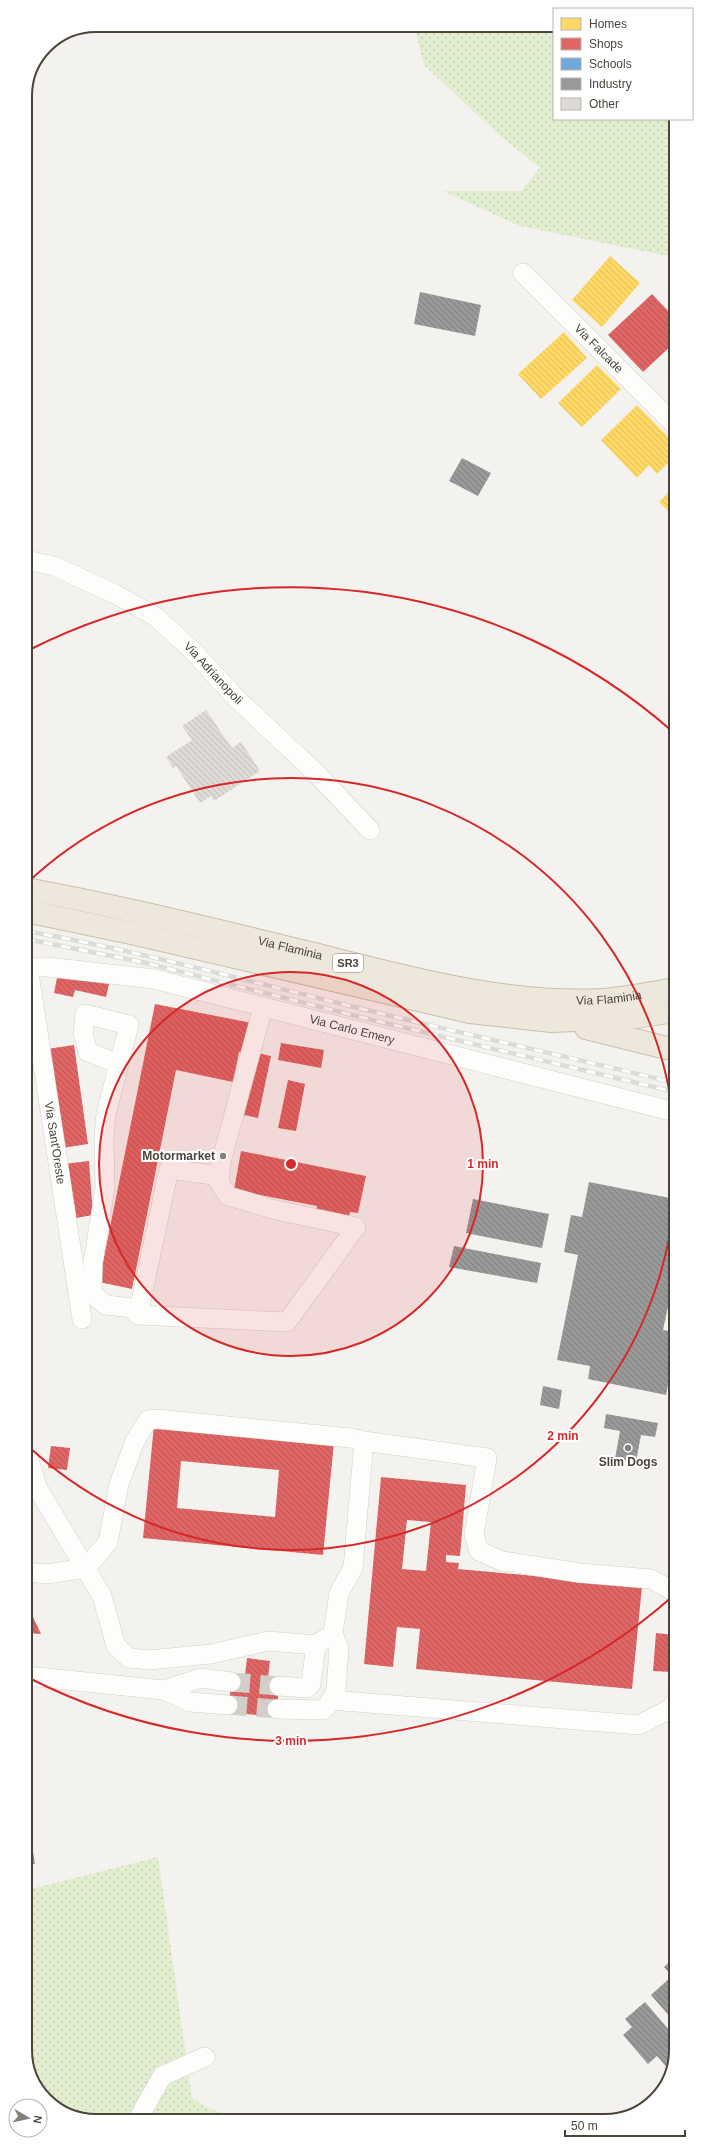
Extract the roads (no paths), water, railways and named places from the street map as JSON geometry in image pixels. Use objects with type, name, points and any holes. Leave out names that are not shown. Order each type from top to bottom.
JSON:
[{"type":"highway","name":"Via Flaminia","points":[[32,890],[135,910],[386,973],[488,992],[578,1000],[622,998],[669,990]]},
{"type":"highway","name":"Via Flaminia","points":[[32,912],[136,934],[444,1007],[513,1018],[551,1021],[628,1018],[669,1013]]},
{"type":"highway","points":[[551,1021],[600,1030],[669,1048]]},
{"type":"street","name":"Via Falcade","points":[[523,273],[669,419]]},
{"type":"street","name":"Via Adrianopoli","points":[[32,562],[61,569],[115,594],[156,617],[193,651],[236,698],[316,773],[370,830]]},
{"type":"street","name":"Via Carlo Emery","points":[[32,967],[48,967],[154,979],[669,1110]]},
{"type":"street","name":"Via Sant'Oreste","points":[[32,999],[82,1320]]},
{"type":"street","points":[[220,1176],[169,1169],[138,1315],[287,1322],[356,1227],[276,1210],[228,1196],[219,1182],[220,1176],[221,1162],[263,1007]]},
{"type":"street","points":[[119,1064],[106,1114],[104,1136],[105,1188],[93,1262],[92,1294],[106,1305],[140,1309]]},
{"type":"street","points":[[32,1572],[47,1574],[86,1568],[108,1542],[119,1484],[135,1441],[148,1420],[157,1419],[351,1438],[487,1458],[474,1535],[479,1551],[502,1561],[580,1573],[651,1579],[669,1589]]},
{"type":"street","points":[[277,1709],[323,1710],[336,1690],[339,1649],[333,1633],[339,1593],[353,1568],[364,1441]]},
{"type":"street","points":[[32,1488],[86,1568],[102,1596],[116,1646],[129,1658],[149,1660],[211,1654],[268,1641],[316,1646],[333,1633]]},
{"type":"street","points":[[280,1686],[307,1688],[312,1684],[316,1646]]},
{"type":"street","points":[[32,1677],[164,1690],[190,1702],[228,1705]]},
{"type":"street","points":[[164,1690],[201,1678],[231,1682]]},
{"type":"street","points":[[330,1700],[639,1725],[669,1710]]},
{"type":"street","points":[[141,2114],[162,2076],[205,2057]]},
{"type":"tunnel","points":[[231,1682],[279,1686]]},
{"type":"tunnel","points":[[228,1705],[277,1709]]},
{"type":"railway","points":[[32,932],[147,956],[387,1015],[669,1082]]},
{"type":"railway","points":[[32,940],[142,962],[356,1016],[669,1091]]},
{"type":"place","name":"Motormarket","points":[[223,1156]]},
{"type":"place","name":"Slim Dogs","points":[[628,1448]]}]
